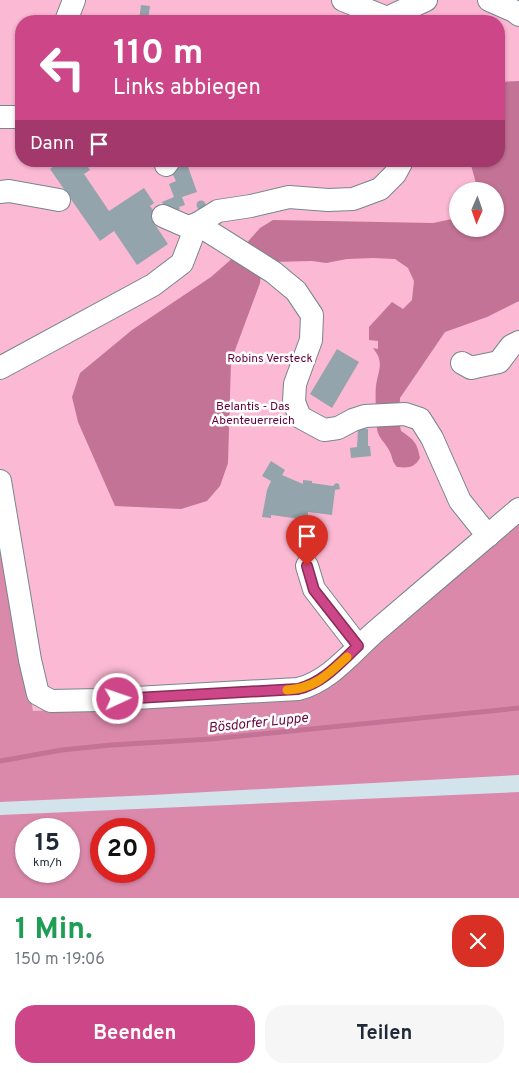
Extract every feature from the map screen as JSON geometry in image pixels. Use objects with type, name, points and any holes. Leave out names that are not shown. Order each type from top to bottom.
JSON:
[{"type":"street","points":[[68,15],[74,0]]},
{"type":"street","points":[[343,0],[375,15]]},
{"type":"street","points":[[396,15],[426,0]]},
{"type":"street","points":[[491,1],[519,15]]},
{"type":"street","points":[[0,117],[15,117]]},
{"type":"street","points":[[164,216],[188,227],[197,224],[218,211],[289,198],[353,199],[380,189],[395,174],[399,167]]},
{"type":"street","points":[[0,192],[9,190],[59,200]]},
{"type":"street","points":[[197,224],[273,272],[296,291],[312,315],[308,350],[295,384],[294,402],[300,417],[324,430],[338,428],[365,416],[406,414],[420,419],[432,438],[460,501],[488,536]]},
{"type":"street","points":[[0,368],[153,285],[182,263],[197,224]]},
{"type":"street","points":[[462,363],[475,368],[499,362],[511,346],[519,342]]},
{"type":"street","points":[[0,481],[38,694],[51,701],[298,689],[311,686],[329,674],[358,646],[519,509]]},
{"type":"street","points":[[307,566],[314,590],[358,646]]},
{"type":"green space","name":"Belantis - Das Abenteuerreich","points":[[0,0],[519,0],[519,517],[312,695],[33,711],[0,526]]},
{"type":"shaded area","points":[[519,81],[519,301],[487,317],[445,332],[400,398],[399,421],[401,431],[412,439],[418,448],[420,458],[416,464],[408,467],[397,467],[378,433],[376,390],[380,362],[373,348],[378,349],[378,341],[369,340],[369,327],[392,302],[403,309],[412,300],[414,281],[408,268],[395,259],[373,258],[347,259],[326,263],[312,261],[271,262],[261,272],[260,283],[231,361],[228,463],[220,486],[207,501],[181,509],[115,506],[78,422],[72,397],[80,373],[132,330],[211,277],[235,256],[260,228],[273,220],[433,223],[449,220],[449,238],[504,238],[504,182],[476,182],[472,167],[505,167],[505,82]]},
{"type":"shaded area","points":[[519,517],[519,775],[0,802],[0,526],[33,711],[312,695]]},
{"type":"shaded area","points":[[519,792],[519,898],[0,898],[0,815]]},
{"type":"building","points":[[141,5],[150,6],[149,15],[140,15]]},
{"type":"building","points":[[53,167],[88,167],[90,170],[84,174],[109,211],[144,188],[154,203],[150,206],[160,220],[154,223],[168,244],[137,265],[114,231],[100,241],[50,169]]},
{"type":"building","points":[[173,167],[188,167],[197,192],[182,197],[185,205],[167,214],[162,202],[174,197],[169,184],[176,181],[172,173]]},
{"type":"building","points":[[201,200],[206,205],[201,210],[196,205]]},
{"type":"building","points":[[337,349],[359,362],[332,408],[310,394]]},
{"type":"building","points":[[358,429],[368,429],[368,446],[370,446],[371,456],[351,458],[350,448],[357,447]]},
{"type":"building","points":[[271,461],[285,470],[282,475],[303,484],[303,480],[333,486],[336,483],[339,484],[340,489],[335,490],[332,515],[308,512],[308,520],[271,515],[271,518],[262,517],[267,490],[271,481],[262,476]]},
{"type":"waterway","name":"Bösdorfer Luppe","points":[[0,761],[62,750],[211,739],[519,708]]},
{"type":"slow traffic","points":[[287,690],[311,686],[329,674],[347,657]]},
{"type":"route","points":[[118,699],[298,689],[311,686],[329,674],[358,646],[314,590],[307,566]]},
{"type":"park label","name":"Robins Versteck","points":[[270,358]]}]
